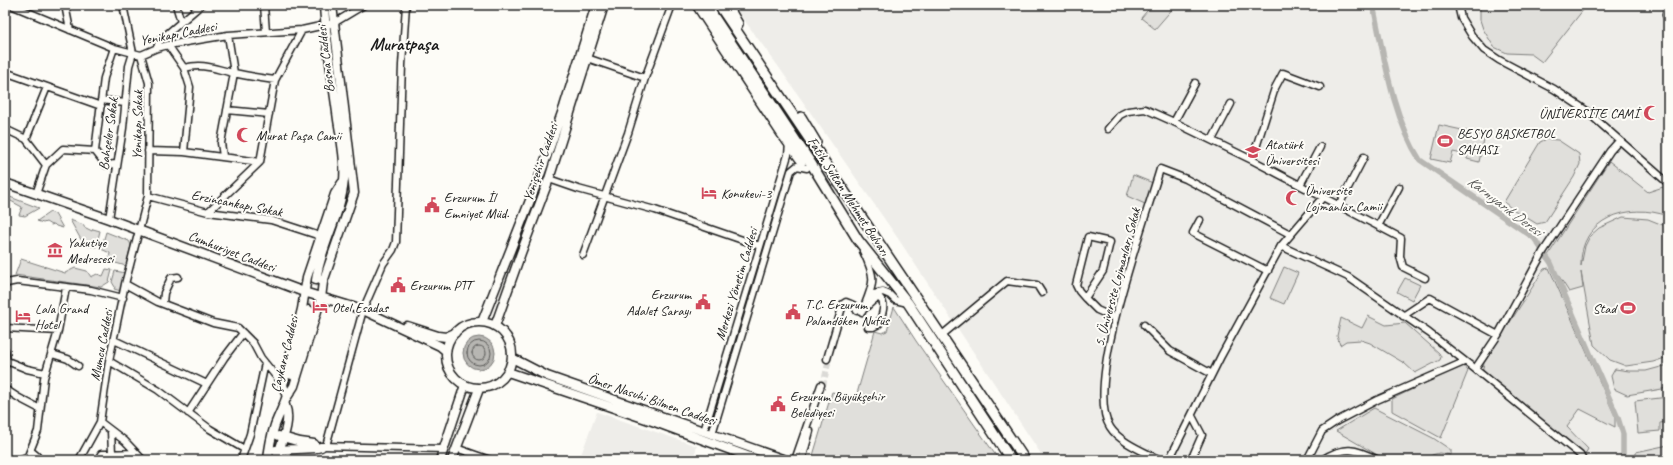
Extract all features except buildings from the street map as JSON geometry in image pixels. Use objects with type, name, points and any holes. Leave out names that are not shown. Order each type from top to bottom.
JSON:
[{"type":"highway","points":[[697,5],[789,143],[807,168],[826,186]]},
{"type":"highway","name":"Fatih Sultan Mehmet Bulvarı","points":[[706,5],[826,186],[858,240],[908,303],[1011,460]]},
{"type":"highway","name":"Fatih Sultan Mehmet Bulvarı","points":[[719,5],[1025,460]]},
{"type":"highway","points":[[727,5],[745,35],[811,132],[834,178]]},
{"type":"main road","name":"Bosna Caddesi","points":[[324,5],[325,25],[342,149],[348,180]]},
{"type":"main road","name":"Bosna Caddesi","points":[[332,5],[345,110],[348,180]]},
{"type":"main road","name":"Yenişehir Caddesi","points":[[482,322],[540,175],[564,107],[596,5]]},
{"type":"main road","name":"Yenişehir Caddesi","points":[[496,326],[521,252],[549,179],[604,5]]},
{"type":"main road","points":[[348,180],[324,265],[316,280],[318,263],[348,180]]},
{"type":"main road","points":[[286,401],[283,385],[306,308],[304,292],[307,277],[335,194],[348,180]]},
{"type":"main road","points":[[286,401],[294,386],[318,309],[323,282],[354,193],[348,180]]},
{"type":"main road","name":"Cumhuriyet Caddesi","points":[[5,183],[109,219],[304,292],[363,310],[440,346],[446,351]]},
{"type":"main road","points":[[307,277],[316,282],[323,282]]},
{"type":"main road","points":[[306,308],[308,305],[318,309]]},
{"type":"main road","name":"Çaykara Caddesi","points":[[268,460],[272,434],[286,401],[306,308]]},
{"type":"main road","points":[[363,310],[438,336],[446,337],[455,333],[467,324],[482,322],[496,326],[509,340],[512,349],[512,358],[508,372],[496,384],[479,388],[464,385],[455,378],[448,367],[446,351],[449,341],[455,333]]},
{"type":"main road","name":"Ömer Nasuhi Bilmen Caddesi","points":[[512,358],[546,376],[758,460]]},
{"type":"main road","name":"Ömer Nasuhi Bilmen Caddesi","points":[[508,372],[705,438],[712,434],[785,460]]},
{"type":"main road","points":[[440,460],[464,385]]},
{"type":"main road","points":[[452,460],[479,388]]},
{"type":"main road","name":"Çaykara Caddesi","points":[[276,460],[280,450],[288,413],[286,401]]},
{"type":"main road","points":[[272,434],[324,446]]},
{"type":"main road","points":[[269,448],[280,450],[317,448],[324,446]]},
{"type":"street","name":"Yenikapı Caddesi","points":[[11,5],[114,48],[141,55],[168,45],[228,35],[302,30],[334,23],[364,5]]},
{"type":"street","points":[[65,5],[70,30]]},
{"type":"street","points":[[124,5],[133,53]]},
{"type":"street","points":[[176,5],[181,22]]},
{"type":"street","points":[[157,48],[159,41],[201,5]]},
{"type":"street","points":[[264,5],[266,32]]},
{"type":"street","points":[[406,5],[402,65],[396,242],[393,250],[383,264],[363,310],[356,340],[324,446],[443,450]]},
{"type":"street","points":[[583,255],[628,133],[645,78],[672,5]]},
{"type":"street","points":[[1458,5],[1461,18],[1472,36],[1484,50],[1499,60],[1554,89],[1584,109],[1668,183]]},
{"type":"street","points":[[1668,7],[1666,15],[1668,17]]},
{"type":"street","points":[[208,212],[260,162],[275,80],[302,30]]},
{"type":"street","points":[[223,156],[221,143],[234,73],[228,35]]},
{"type":"street","points":[[168,45],[184,68],[190,87],[184,152]]},
{"type":"street","points":[[114,48],[104,78],[95,151],[106,165],[116,164]]},
{"type":"street","name":"Bahçeler Sokak","points":[[109,219],[116,164],[123,128],[129,66],[133,53]]},
{"type":"street","name":"Yenikapı Sokak","points":[[139,230],[148,196],[149,82],[141,55]]},
{"type":"street","points":[[587,58],[645,78]]},
{"type":"street","points":[[184,68],[197,65],[275,80]]},
{"type":"street","points":[[5,72],[47,87],[101,103],[125,102]]},
{"type":"street","points":[[1252,160],[1275,88],[1283,72],[1320,87]]},
{"type":"street","points":[[1174,122],[1195,83]]},
{"type":"street","points":[[26,139],[47,87]]},
{"type":"street","points":[[1212,140],[1231,104]]},
{"type":"street","points":[[1108,129],[1120,114],[1128,110],[1145,109],[1174,122],[1252,160],[1401,238],[1400,256],[1403,267],[1424,278]]},
{"type":"street","points":[[227,110],[269,114]]},
{"type":"street","points":[[5,129],[26,139],[46,165]]},
{"type":"street","points":[[1475,369],[1498,335],[1548,245],[1610,150],[1619,141]]},
{"type":"street","name":"Merkezi Yönetim Caddesi","points":[[705,438],[788,154],[789,143]]},
{"type":"street","points":[[1300,185],[1320,147]]},
{"type":"street","points":[[36,194],[46,165],[63,149],[95,151]]},
{"type":"street","points":[[148,151],[184,152],[260,162]]},
{"type":"street","points":[[1339,205],[1364,157]]},
{"type":"street","name":"Merkezi Yönetim Caddesi","points":[[712,434],[791,171],[797,166],[807,168]]},
{"type":"street","name":"5. Üniversite Lojmanları Sokak","points":[[1160,460],[1118,437],[1110,427],[1103,411],[1104,382],[1109,342],[1134,249],[1160,169],[1186,179],[1290,234]]},
{"type":"street","points":[[549,179],[578,189],[605,195],[712,228],[760,246]]},
{"type":"street","points":[[1378,226],[1399,186]]},
{"type":"street","name":"Erzincankapı Sokak","points":[[148,196],[208,212],[271,220],[320,236]]},
{"type":"street","points":[[1169,460],[1212,374],[1281,246],[1323,197]]},
{"type":"street","points":[[1200,220],[1193,233],[1268,271]]},
{"type":"street","name":"Mumcu Caddesi","points":[[79,460],[100,422],[109,361],[125,284],[139,230]]},
{"type":"street","points":[[1085,298],[1103,271],[1110,242],[1088,237],[1076,285],[1079,291],[1085,298],[1097,310],[1116,318]]},
{"type":"street","points":[[857,311],[870,292],[873,278],[871,268],[858,240]]},
{"type":"street","points":[[1281,246],[1348,277],[1429,333],[1580,455],[1583,460]]},
{"type":"street","points":[[163,303],[167,284],[171,278],[178,277]]},
{"type":"street","points":[[5,286],[7,283],[17,281],[91,290],[123,298]]},
{"type":"street","points":[[942,335],[1007,281],[1037,285],[1042,293]]},
{"type":"street","points":[[125,284],[158,302],[213,323],[238,328],[253,343],[261,358],[283,385]]},
{"type":"street","points":[[19,460],[28,456],[38,431],[44,373],[52,354],[58,331],[66,288]]},
{"type":"street","points":[[857,311],[874,294],[883,292],[890,295],[895,300],[908,303]]},
{"type":"street","points":[[857,311],[875,299],[880,298],[883,301],[884,306],[879,324],[873,327],[868,327]]},
{"type":"street","points":[[1403,316],[1430,298],[1498,335]]},
{"type":"street","points":[[828,359],[843,304],[846,302],[852,304],[856,307],[857,311]]},
{"type":"street","points":[[1144,325],[1170,351],[1212,374]]},
{"type":"street","points":[[5,328],[58,331]]},
{"type":"street","points":[[188,413],[224,358],[243,333]]},
{"type":"street","points":[[114,340],[207,384]]},
{"type":"street","points":[[5,350],[6,364],[44,373]]},
{"type":"street","points":[[52,354],[68,358],[78,366]]},
{"type":"street","points":[[109,361],[158,390],[210,429],[244,450]]},
{"type":"street","points":[[1318,460],[1309,458],[1322,431],[1337,420],[1377,400],[1464,362]]},
{"type":"street","points":[[241,460],[250,434],[265,363]]},
{"type":"street","points":[[795,460],[822,386],[802,460]]},
{"type":"street","points":[[5,388],[19,398],[40,409]]},
{"type":"street","points":[[1191,460],[1202,435],[1192,416]]},
{"type":"street","points":[[100,422],[143,460]]},
{"type":"street","points":[[111,431],[112,453],[116,460]]},
{"type":"street","points":[[456,448],[490,460]]},
{"type":"street","points":[[1322,460],[1333,452],[1355,450],[1378,460]]},
{"type":"street","points":[[31,451],[38,456],[37,460]]},
{"type":"street","points":[[98,460],[101,454],[136,453]]},
{"type":"shaded area","name":"Atatürk Üniversitesi","points":[[733,5],[1668,5],[1668,460],[1045,460],[897,237],[778,66]]},
{"type":"shaded area","points":[[1152,5],[1175,6],[1155,29],[1141,18]]},
{"type":"shaded area","points":[[1482,5],[1587,5],[1542,62],[1531,54],[1507,53],[1494,47],[1483,29],[1480,20],[1480,8]]},
{"type":"shaded area","points":[[1439,125],[1485,135],[1479,162],[1467,159],[1467,155],[1453,152],[1450,163],[1431,159]]},
{"type":"shaded area","points":[[1547,139],[1558,140],[1579,154],[1580,164],[1574,177],[1545,222],[1537,224],[1504,202],[1540,142]]},
{"type":"shaded area","name":"Stad","points":[[1609,161],[1648,192],[1663,187],[1668,193],[1668,216],[1653,212],[1638,211],[1623,213],[1609,218],[1597,225],[1588,236],[1583,249],[1581,266],[1585,246],[1590,236],[1599,228],[1623,217],[1648,219],[1668,227],[1668,357],[1653,362],[1626,366],[1610,360],[1594,345],[1581,272],[1583,288],[1569,292],[1547,257]]},
{"type":"shaded area","points":[[1133,175],[1153,183],[1145,204],[1127,196]]},
{"type":"shaded area","points":[[10,197],[39,208],[25,216],[19,215],[22,207],[9,200]]},
{"type":"shaded area","points":[[50,212],[55,214],[63,228],[54,224],[51,225],[46,222],[43,223],[37,221]]},
{"type":"shaded area","points":[[70,220],[84,225],[84,227],[92,231],[93,229],[100,231],[96,247],[84,245]]},
{"type":"shaded area","points":[[106,232],[129,241],[131,245],[126,266],[109,261],[110,253],[101,249]]},
{"type":"shaded area","points":[[21,259],[65,273],[75,268],[87,271],[91,277],[97,274],[103,276],[106,269],[112,270],[109,282],[101,287],[15,275]]},
{"type":"shaded area","points":[[1284,267],[1298,273],[1284,304],[1270,298]]},
{"type":"shaded area","points":[[1549,268],[1615,416],[1615,427],[1580,409],[1567,427],[1588,449],[1584,456],[1482,374],[1484,363],[1544,269]]},
{"type":"shaded area","points":[[115,271],[126,273],[121,291],[114,289],[115,287],[112,282]]},
{"type":"shaded area","points":[[1405,278],[1420,285],[1412,300],[1397,292]]},
{"type":"shaded area","points":[[894,307],[999,460],[812,459],[832,392],[856,397],[875,331],[882,333],[887,331]]},
{"type":"shaded area","points":[[1368,316],[1386,325],[1405,323],[1439,353],[1441,357],[1440,360],[1415,373],[1404,363],[1370,343],[1361,340],[1346,341],[1340,345],[1337,336],[1341,318],[1362,328]]},
{"type":"shaded area","points":[[1463,365],[1468,371],[1441,438],[1392,411],[1392,399]]},
{"type":"shaded area","points":[[1668,365],[1668,388],[1627,395],[1614,389],[1611,376],[1615,369],[1646,371]]},
{"type":"shaded area","points":[[1668,397],[1668,422],[1660,423],[1660,431],[1638,433],[1635,401]]},
{"type":"shaded area","points":[[1374,408],[1433,438],[1451,450],[1451,455],[1439,453],[1432,455],[1426,460],[1386,460],[1336,431]]},
{"type":"shaded area","points":[[597,412],[697,446],[693,460],[579,460]]},
{"type":"shaded area","points":[[1668,445],[1668,460],[1636,460],[1636,452]]},
{"type":"water","points":[[476,337],[482,337],[492,344],[495,353],[494,359],[488,366],[482,369],[476,369],[466,362],[463,356],[463,350],[470,340]]},
{"type":"waterway","name":"Karnıyarık Deresi","points":[[1373,5],[1390,85],[1402,124],[1410,143],[1420,160],[1534,238],[1551,263],[1618,418],[1623,434],[1623,460]]},
{"type":"tunnel","points":[[309,310],[316,280]]},
{"type":"tunnel","points":[[823,386],[829,359]]},
{"type":"place","name":"ÜNİVERSİTE CAMİ","points":[[1651,113]]},
{"type":"place","name":"Murat Paşa Camii","points":[[244,135]]},
{"type":"place","name":"BESYO BASKETBOL SAHASI","points":[[1445,141]]},
{"type":"place","name":"Atatürk Üniversitesi","points":[[1253,152]]},
{"type":"place","name":"Konukevi-3","points":[[709,193]]},
{"type":"place","name":"Üniversite Lojmanlar Camii","points":[[1293,198]]},
{"type":"place","name":"Erzurum İl Emniyet Müd.","points":[[432,205]]},
{"type":"place","name":"Yakutiye Medresesi","points":[[55,250]]},
{"type":"place","name":"Erzurum PTT","points":[[398,285]]},
{"type":"place","name":"Erzurum Adalet Sarayı","points":[[703,302]]},
{"type":"place","name":"Otel Esadas","points":[[320,307]]},
{"type":"place","name":"Stad","points":[[1628,308]]},
{"type":"place","name":"T.C. Erzurum Palandöken Nufüs","points":[[793,312]]},
{"type":"place","name":"Lala Grand Hotel","points":[[23,316]]},
{"type":"place","name":"Erzurum Büyükşehir Belediyesi","points":[[778,404]]},
{"type":"district","name":"Muratpaşa","points":[[404,44]]}]
